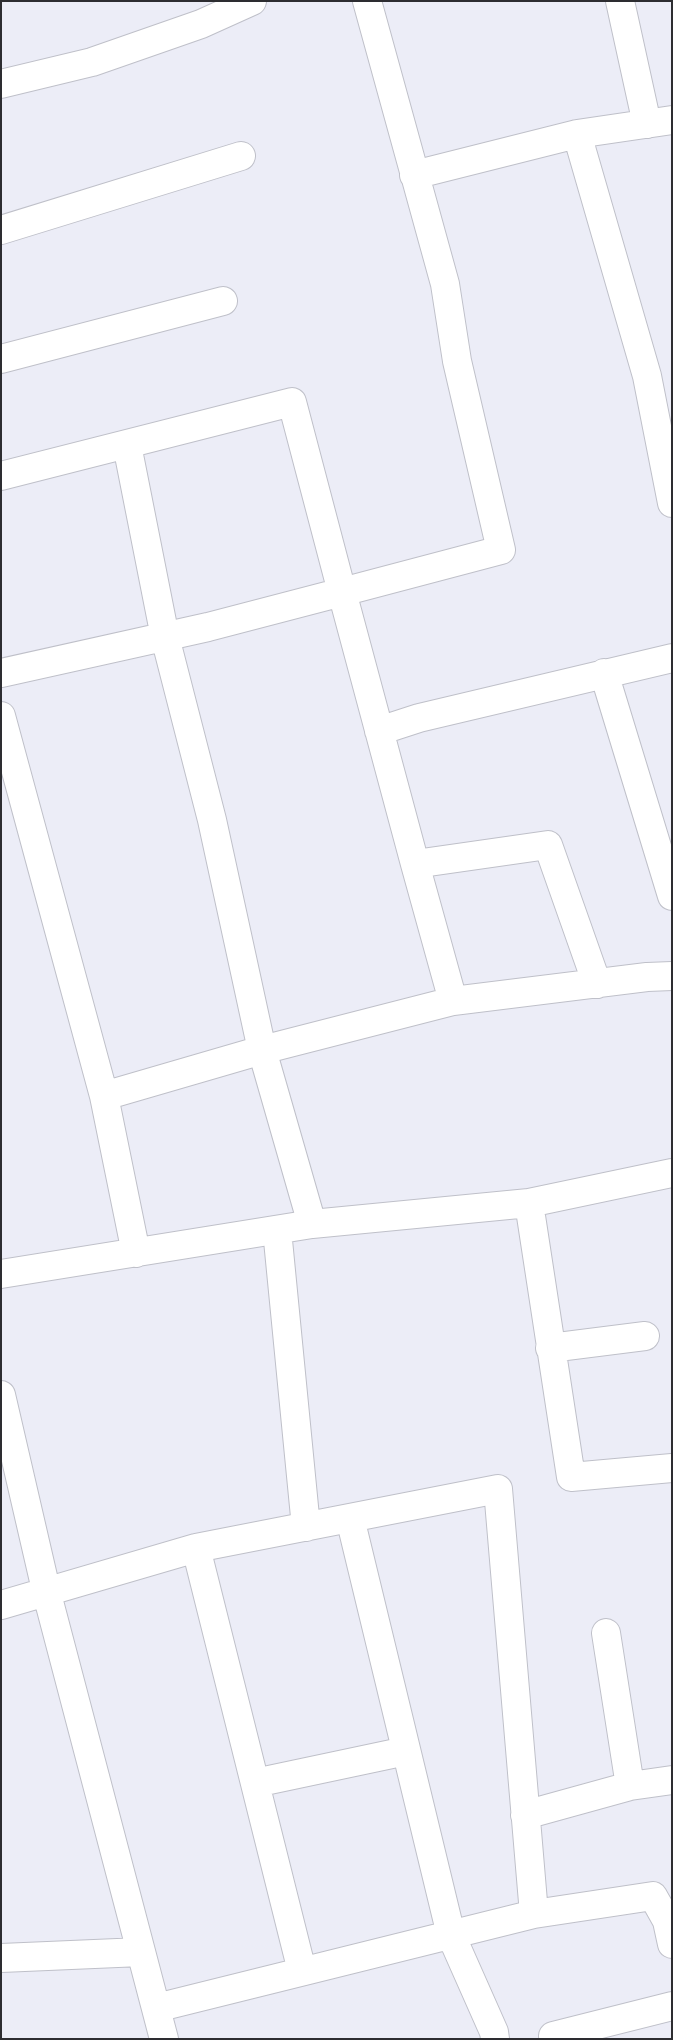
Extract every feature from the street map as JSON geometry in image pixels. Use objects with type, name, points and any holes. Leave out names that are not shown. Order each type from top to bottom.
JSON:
[{"type":"street","points":[[1,84],[92,62],[201,24],[252,1]]},
{"type":"street","points":[[1,673],[208,628],[501,550],[458,361],[445,284],[367,1]]},
{"type":"street","points":[[414,175],[577,134],[659,122],[620,1]]},
{"type":"street","points":[[577,134],[647,376],[672,503]]},
{"type":"street","points":[[1,230],[241,156]]},
{"type":"street","points":[[1,359],[223,301]]},
{"type":"street","points":[[1,476],[292,402],[414,864],[453,1001]]},
{"type":"street","points":[[127,445],[165,637],[212,820],[262,1050],[312,1224]]},
{"type":"street","points":[[379,731],[419,718],[672,658]]},
{"type":"street","points":[[604,673],[672,896]]},
{"type":"street","points":[[1,716],[104,1096],[136,1253]]},
{"type":"street","points":[[414,864],[548,845],[597,984]]},
{"type":"street","points":[[104,1096],[262,1050],[453,1001],[672,976]]},
{"type":"street","points":[[1,1274],[312,1224],[529,1203],[672,1173]]},
{"type":"street","points":[[529,1203],[571,1477],[672,1468]]},
{"type":"street","points":[[277,1230],[306,1526]]},
{"type":"street","points":[[550,1348],[645,1336]]},
{"type":"street","points":[[1,1395],[46,1594],[164,2039],[158,2039]]},
{"type":"street","points":[[1,1605],[46,1594],[196,1548],[498,1489],[534,1914]]},
{"type":"street","points":[[350,1518],[451,1935],[494,2032],[495,2039]]},
{"type":"street","points":[[196,1548],[302,1971]]},
{"type":"street","points":[[606,1634],[630,1786]]},
{"type":"street","points":[[255,1783],[406,1751]]},
{"type":"street","points":[[526,1815],[630,1786],[672,1780]]},
{"type":"street","points":[[156,2008],[534,1914],[653,1896],[667,1921],[672,1944]]},
{"type":"street","points":[[1,1958],[141,1952]]},
{"type":"street","points":[[553,2036],[672,2006]]}]
